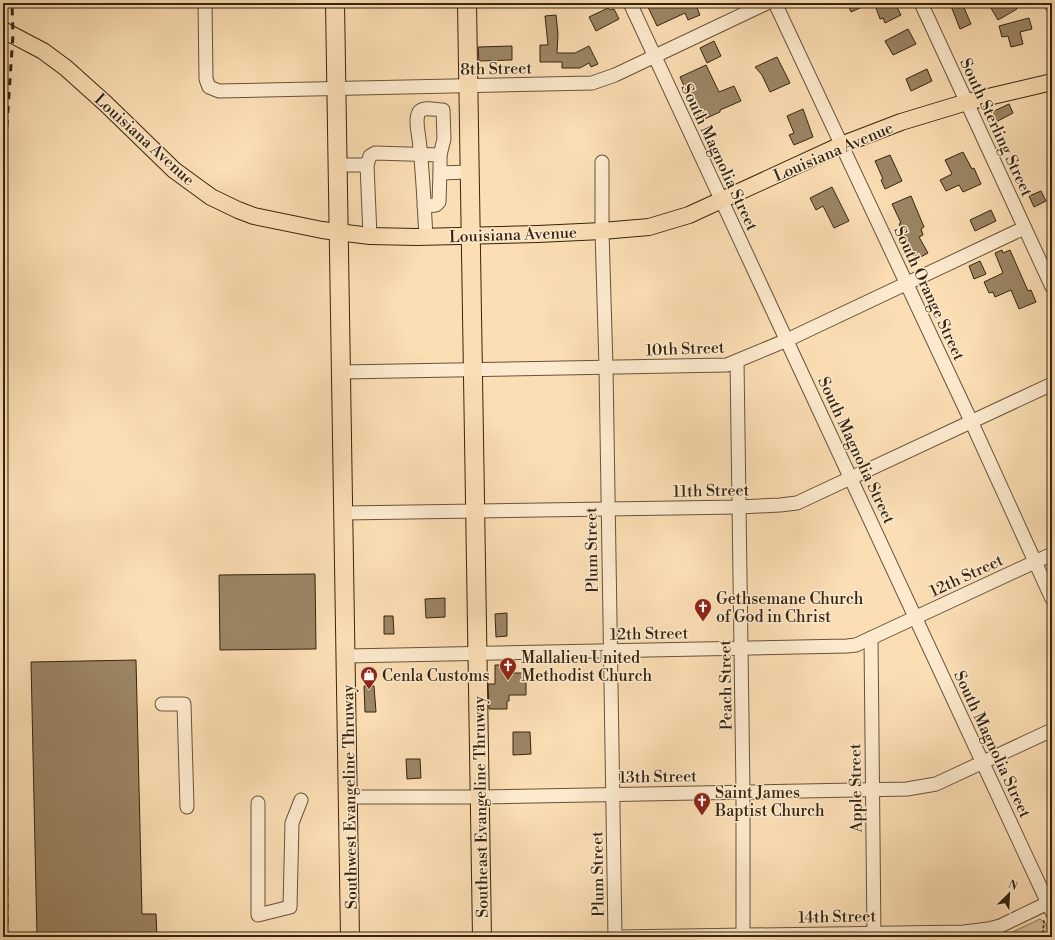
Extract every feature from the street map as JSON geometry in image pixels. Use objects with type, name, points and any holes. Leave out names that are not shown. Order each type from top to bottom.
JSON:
[{"type":"highway","name":"Southwest Evangeline Thruway","points":[[336,3],[347,656],[350,937]]},
{"type":"highway","name":"Southeast Evangeline Thruway","points":[[467,3],[482,937]]},
{"type":"main road","name":"Louisiana Avenue","points":[[8,33],[43,51],[66,68],[106,104],[174,170],[211,197],[254,216],[287,224],[370,236],[471,236],[602,231],[649,227],[682,218],[841,145],[901,122],[967,102],[1052,82]]},
{"type":"street","name":"8th Street","points":[[205,3],[206,79],[209,87],[219,91],[592,83],[615,75],[654,55],[767,3]]},
{"type":"street","name":"South Magnolia Street","points":[[630,3],[916,617],[1049,907]]},
{"type":"street","name":"South Orange Street","points":[[775,3],[971,421],[1052,599]]},
{"type":"street","name":"South Sterling Street","points":[[921,3],[1052,287]]},
{"type":"street","points":[[424,206],[436,205],[439,202],[440,154],[444,139],[443,110],[425,108],[420,111],[417,126],[421,155],[424,206],[426,237]]},
{"type":"street","points":[[370,236],[367,165],[370,156],[375,153],[421,155],[440,154]]},
{"type":"street","name":"Plum Street","points":[[602,162],[612,794],[616,937]]},
{"type":"street","points":[[338,165],[367,165]]},
{"type":"street","points":[[440,173],[470,172]]},
{"type":"street","name":"10th Street","points":[[342,372],[727,365],[787,340],[1024,228]]},
{"type":"street","name":"Peach Street","points":[[737,362],[743,792],[743,936]]},
{"type":"street","name":"11th Street","points":[[344,513],[608,509],[780,505],[797,503],[1052,384]]},
{"type":"street","name":"12th Street","points":[[347,656],[856,645],[1052,554]]},
{"type":"street","name":"Apple Street","points":[[871,638],[874,935]]},
{"type":"street","points":[[162,704],[184,704],[187,807]]},
{"type":"street","name":"13th Street","points":[[349,797],[480,797],[906,790],[936,784],[1052,730]]},
{"type":"street","points":[[258,803],[258,915],[290,907],[292,823],[300,800]]},
{"type":"street","name":"14th Street","points":[[616,937],[874,935],[964,932],[988,929],[1049,907]]},
{"type":"path","points":[[1033,937],[1043,932],[1049,907]]},
{"type":"shaded area","points":[[1040,919],[1045,923],[1052,937],[1002,937]]},
{"type":"building","points":[[646,3],[695,3],[700,15],[688,20],[685,13],[657,26]]},
{"type":"building","points":[[847,3],[871,3],[851,12]]},
{"type":"building","points":[[887,3],[895,3],[901,15],[885,23],[883,18],[880,19],[876,8]]},
{"type":"building","points":[[962,3],[971,24],[960,29],[951,6]]},
{"type":"building","points":[[988,3],[1013,3],[1017,9],[998,20]]},
{"type":"building","points":[[608,8],[610,10],[614,9],[619,19],[596,31],[589,17]]},
{"type":"building","points":[[556,15],[558,34],[557,53],[575,53],[589,46],[598,64],[591,67],[589,63],[580,68],[562,68],[562,62],[540,62],[540,45],[548,45],[545,16]]},
{"type":"building","points":[[1029,18],[1032,29],[1020,32],[1023,44],[1011,47],[1008,36],[1002,37],[999,26]]},
{"type":"building","points":[[908,29],[916,44],[893,55],[885,41]]},
{"type":"building","points":[[714,41],[721,56],[707,63],[700,48]]},
{"type":"building","points":[[512,46],[512,60],[479,61],[478,47]]},
{"type":"building","points":[[777,57],[790,83],[770,92],[762,75],[755,67]]},
{"type":"building","points":[[706,65],[719,92],[734,86],[741,101],[700,121],[680,77]]},
{"type":"building","points":[[927,69],[932,81],[911,91],[906,79]]},
{"type":"building","points":[[1009,104],[1013,113],[994,123],[990,113]]},
{"type":"building","points":[[803,109],[813,137],[794,145],[789,135],[794,133],[787,116]]},
{"type":"building","points":[[963,152],[972,169],[974,168],[981,184],[963,192],[959,185],[946,191],[940,180],[952,174],[945,160]]},
{"type":"building","points":[[890,155],[902,181],[885,189],[881,180],[883,179],[875,161]]},
{"type":"building","points":[[832,187],[849,221],[834,228],[823,206],[816,210],[810,198]]},
{"type":"building","points":[[1041,191],[1046,201],[1034,207],[1029,196]]},
{"type":"building","points":[[911,196],[924,227],[921,229],[923,235],[919,237],[928,253],[917,259],[899,224],[901,223],[892,204]]},
{"type":"building","points":[[991,210],[996,221],[975,231],[970,220]]},
{"type":"building","points":[[1002,250],[1003,253],[1010,250],[1028,291],[1031,290],[1036,302],[1019,309],[1011,290],[995,297],[993,292],[989,293],[984,282],[1003,273],[995,253]]},
{"type":"building","points":[[980,261],[986,274],[974,279],[969,266]]},
{"type":"building","points":[[315,574],[316,649],[220,650],[219,575]]},
{"type":"building","points":[[445,598],[445,617],[426,618],[425,599]]},
{"type":"building","points":[[507,613],[507,636],[496,637],[495,614]]},
{"type":"building","points":[[384,616],[393,616],[394,634],[384,634]]},
{"type":"building","points":[[136,660],[142,914],[156,914],[157,937],[37,937],[31,662]]},
{"type":"building","points":[[495,665],[509,665],[509,673],[526,673],[526,695],[509,695],[507,709],[489,709],[488,684],[495,684]]},
{"type":"building","points":[[364,686],[374,686],[376,712],[365,712]]},
{"type":"building","points":[[513,732],[530,732],[531,754],[513,755]]},
{"type":"building","points":[[406,759],[420,759],[421,778],[407,779]]},
{"type":"railway","points":[[3,183],[13,35],[12,3]]},
{"type":"railway","points":[[3,371],[5,467],[7,937]]},
{"type":"place","name":"Gethsemane Church of God in Christ","points":[[703,622]]},
{"type":"place","name":"Mallalieu United Methodist Church","points":[[508,681]]},
{"type":"place","name":"Cenla Customs","points":[[369,690]]},
{"type":"place","name":"Saint James Baptist Church","points":[[702,816]]}]
